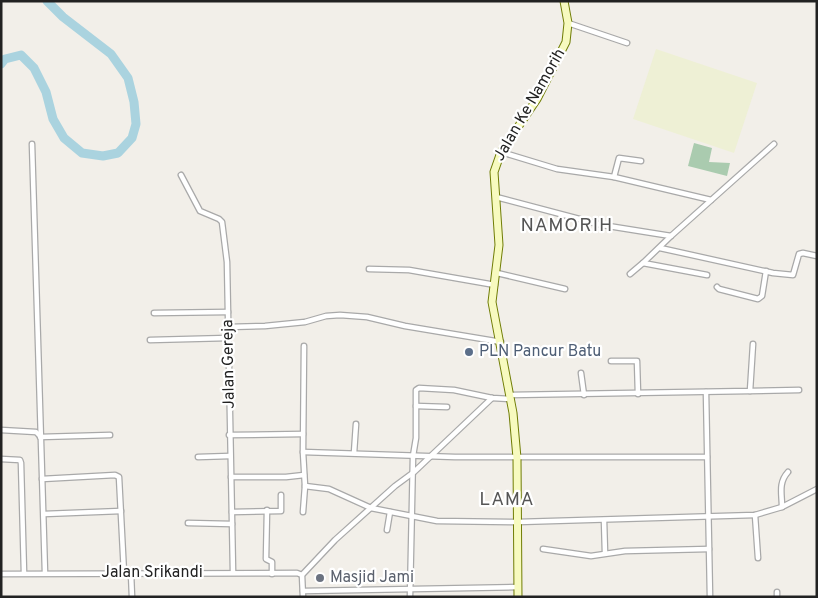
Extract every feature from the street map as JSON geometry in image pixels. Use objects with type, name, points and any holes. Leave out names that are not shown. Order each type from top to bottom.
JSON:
[{"type":"street","name":"Jalan Ke Namorih","points":[[518,597],[517,458],[510,397],[492,302],[499,245],[494,172],[501,152],[542,90],[566,42],[568,23],[564,1]]},
{"type":"street","points":[[568,23],[627,43]]},
{"type":"street","points":[[32,144],[45,573]]},
{"type":"street","points":[[630,274],[774,144]]},
{"type":"street","points":[[501,152],[557,169],[614,177],[712,200]]},
{"type":"street","points":[[614,177],[619,158],[641,161]]},
{"type":"street","name":"Jalan Gereja","points":[[181,175],[200,211],[222,222],[227,262],[233,572]]},
{"type":"street","points":[[496,197],[602,225],[672,236]]},
{"type":"street","points":[[660,248],[793,276],[799,254],[817,256]]},
{"type":"street","points":[[643,263],[707,275]]},
{"type":"street","points":[[369,269],[409,270],[495,285]]},
{"type":"street","points":[[717,286],[719,289],[758,298],[762,296],[766,271]]},
{"type":"street","points":[[496,273],[566,289]]},
{"type":"street","points":[[154,313],[228,312]]},
{"type":"street","points":[[228,327],[305,322],[326,316],[340,315],[367,317],[405,326],[501,342]]},
{"type":"street","points":[[150,340],[228,338]]},
{"type":"street","points":[[750,391],[753,344]]},
{"type":"street","points":[[303,512],[305,486],[303,452],[304,346]]},
{"type":"street","points":[[611,361],[637,361],[638,394]]},
{"type":"street","points":[[581,373],[584,394]]},
{"type":"street","points":[[410,597],[416,438],[415,392],[419,388],[454,390],[492,398],[584,394],[799,390]]},
{"type":"street","points":[[706,392],[710,597]]},
{"type":"street","points":[[303,597],[302,575],[335,540],[414,472],[492,398]]},
{"type":"street","points":[[416,406],[447,407]]},
{"type":"street","points":[[354,453],[356,424]]},
{"type":"street","points":[[1,430],[36,432],[40,434],[40,437]]},
{"type":"street","points":[[229,434],[303,434]]},
{"type":"street","points":[[40,437],[110,435]]},
{"type":"street","points":[[303,452],[517,458],[707,456]]},
{"type":"street","points":[[198,457],[230,456]]},
{"type":"street","points":[[1,459],[20,460],[22,465],[24,573]]},
{"type":"street","points":[[782,507],[781,484],[788,472]]},
{"type":"street","points":[[42,479],[115,475],[119,477],[124,573]]},
{"type":"street","points":[[231,476],[286,477],[304,475]]},
{"type":"street","points":[[305,486],[329,489],[371,508],[437,521],[518,522],[755,515],[782,507],[817,489]]},
{"type":"street","points":[[232,512],[281,511],[281,495]]},
{"type":"street","points":[[267,510],[266,559],[272,562],[272,574]]},
{"type":"street","points":[[44,514],[121,511]]},
{"type":"street","points":[[387,530],[390,512]]},
{"type":"street","points":[[755,515],[758,558]]},
{"type":"street","points":[[604,520],[604,553]]},
{"type":"street","points":[[188,523],[232,524]]},
{"type":"street","points":[[543,548],[588,556],[604,553],[709,549]]},
{"type":"street","name":"Jalan Srikandi","points":[[1,574],[233,572],[297,573],[302,575]]},
{"type":"street","points":[[131,573],[132,597]]},
{"type":"street","points":[[303,591],[518,586]]},
{"type":"green space","points":[[656,49],[757,83],[734,153],[633,119]]},
{"type":"green space","points":[[694,143],[712,148],[709,162],[730,163],[727,176],[688,166]]},
{"type":"waterway","points":[[1,64],[5,59],[21,55],[34,68],[46,92],[53,119],[64,138],[82,153],[103,156],[118,153],[132,138],[136,124],[134,102],[128,78],[111,54],[63,17],[47,1]]},
{"type":"place","name":"PLN Pancur Batu","points":[[469,352]]},
{"type":"place","name":"Masjid Jami","points":[[320,578]]},
{"type":"district","name":"NAMORIH","points":[[567,226]]},
{"type":"district","name":"LAMA","points":[[507,500]]}]
